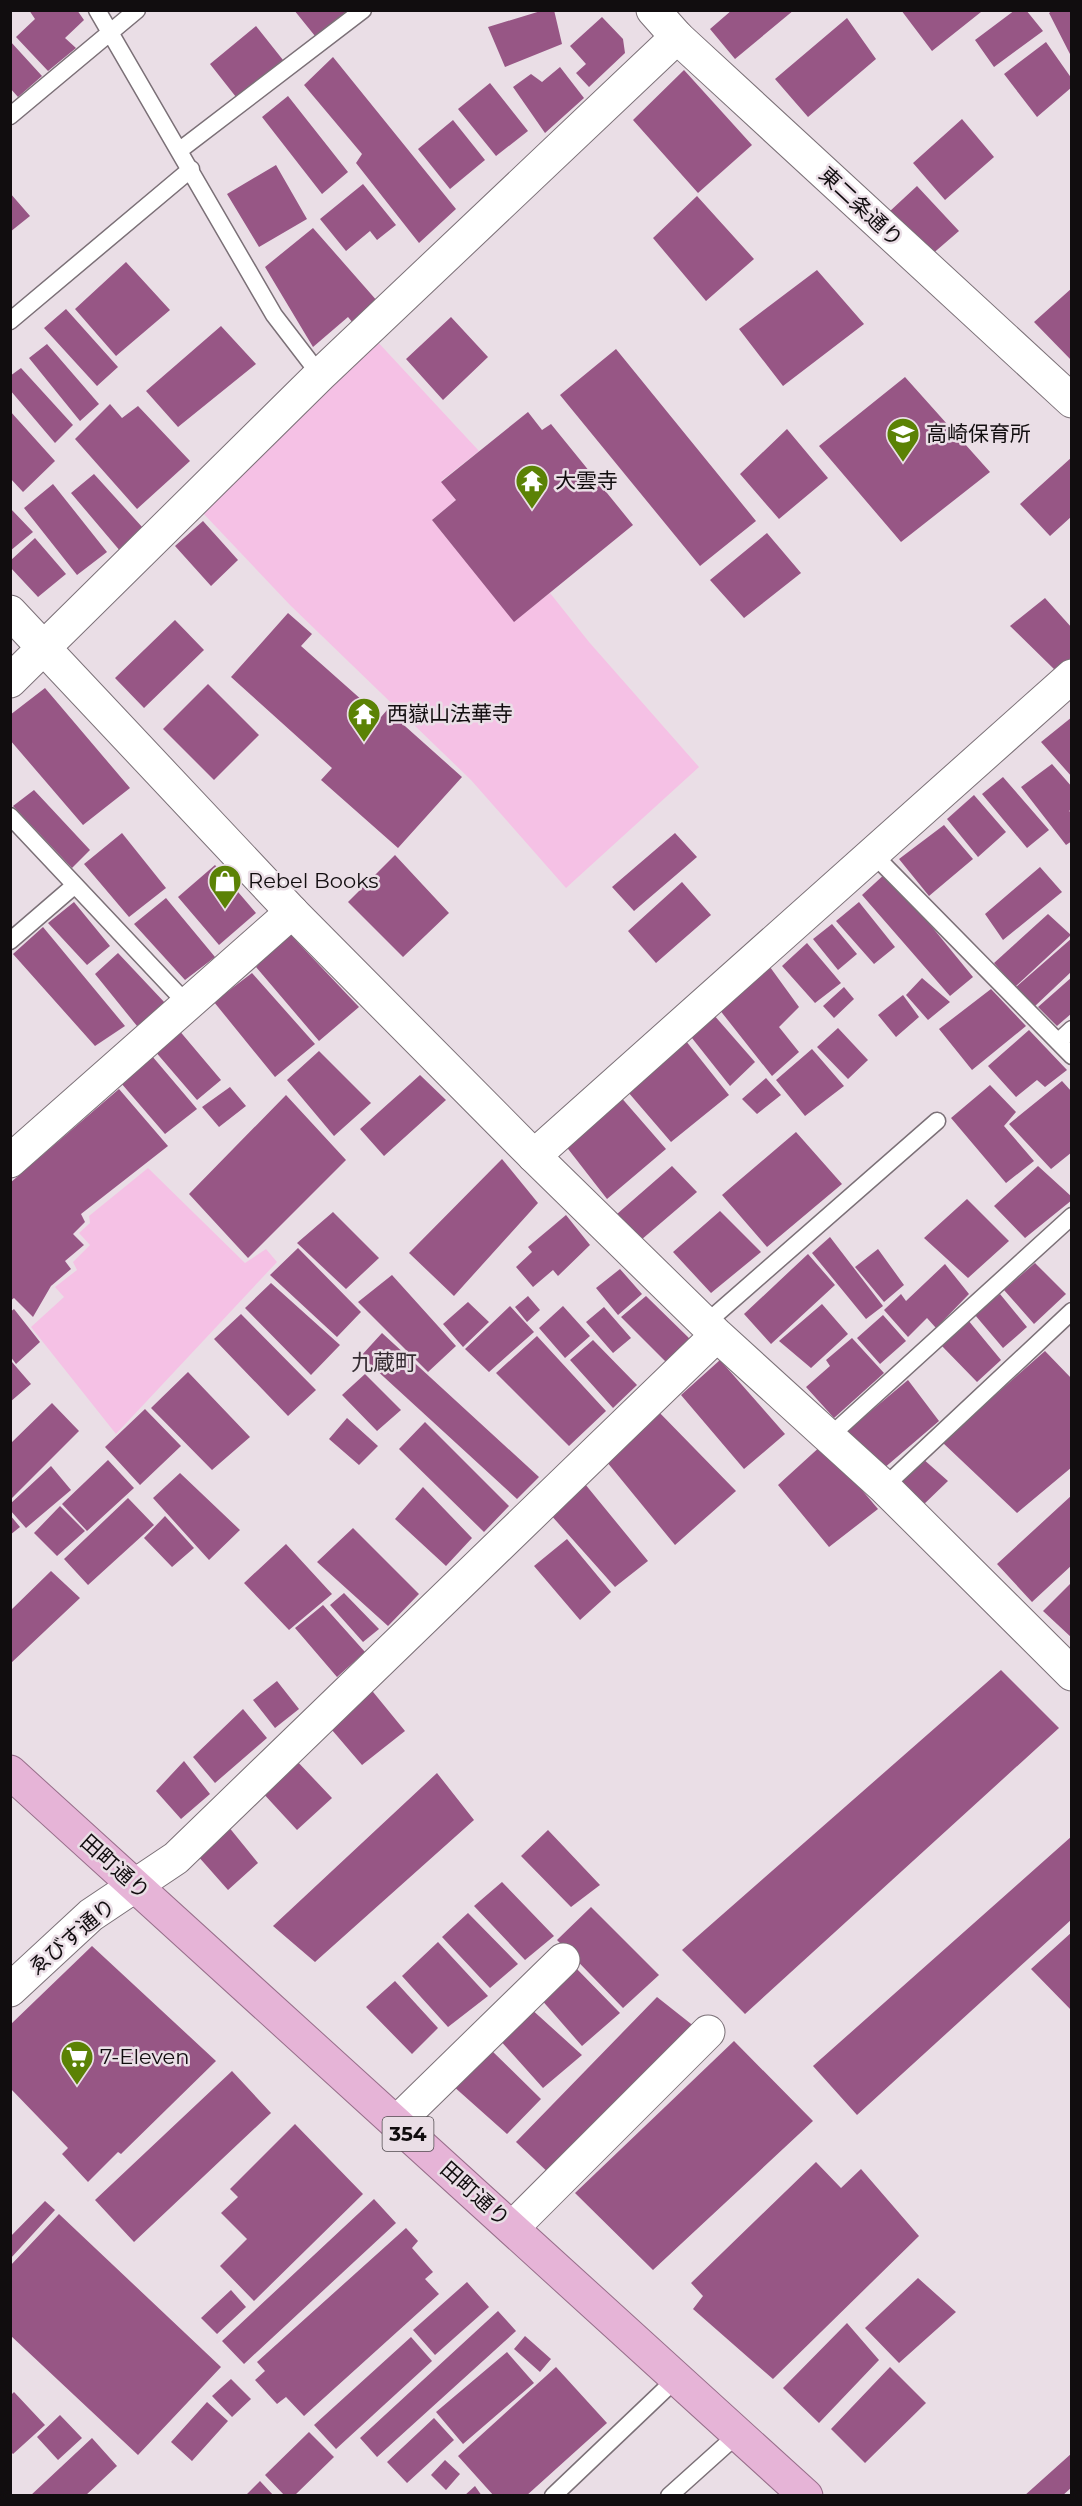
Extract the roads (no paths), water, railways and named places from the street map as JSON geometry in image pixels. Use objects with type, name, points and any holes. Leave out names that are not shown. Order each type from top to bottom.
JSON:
[{"type":"highway","name":"田町通り","points":[[10,1772],[806,2496]]},
{"type":"street","name":"東二条通り","points":[[656,11],[677,37],[1071,401]]},
{"type":"street","points":[[10,681],[320,375],[677,37]]},
{"type":"street","points":[[10,612],[292,912],[534,1156],[711,1330],[884,1487],[1071,1674]]},
{"type":"street","points":[[534,1156],[1071,676]]},
{"type":"street","points":[[10,1161],[189,1006],[292,912]]},
{"type":"street","name":"ゑびす通り","points":[[10,1990],[91,1915],[176,1858],[711,1330]]},
{"type":"street","points":[[396,2123],[563,1960]]},
{"type":"street","points":[[512,2228],[708,2032]]},
{"type":"lane","points":[[97,10],[274,315],[320,375]]},
{"type":"lane","points":[[10,116],[137,10]]},
{"type":"lane","points":[[180,150],[363,10]]},
{"type":"lane","points":[[10,321],[190,169]]},
{"type":"lane","points":[[10,816],[189,1006]]},
{"type":"lane","points":[[873,854],[1059,1041],[1071,1056]]},
{"type":"lane","points":[[10,940],[75,885]]},
{"type":"lane","points":[[1059,1041],[1071,1029]]},
{"type":"lane","points":[[711,1330],[937,1121]]},
{"type":"lane","points":[[830,1436],[1071,1216]]},
{"type":"lane","points":[[884,1487],[1071,1311]]},
{"type":"lane","points":[[553,2496],[677,2378]]},
{"type":"lane","points":[[669,2496],[738,2434]]},
{"type":"place","name":"高崎保育所","points":[[903,463]]},
{"type":"place","name":"大雲寺","points":[[532,510]]},
{"type":"place","name":"西嶽山法華寺","points":[[364,743]]},
{"type":"place","name":"Rebel Books","points":[[225,910]]},
{"type":"place","name":"7-Eleven","points":[[77,2086]]},
{"type":"district","name":"九蔵町","points":[[384,1362]]}]
